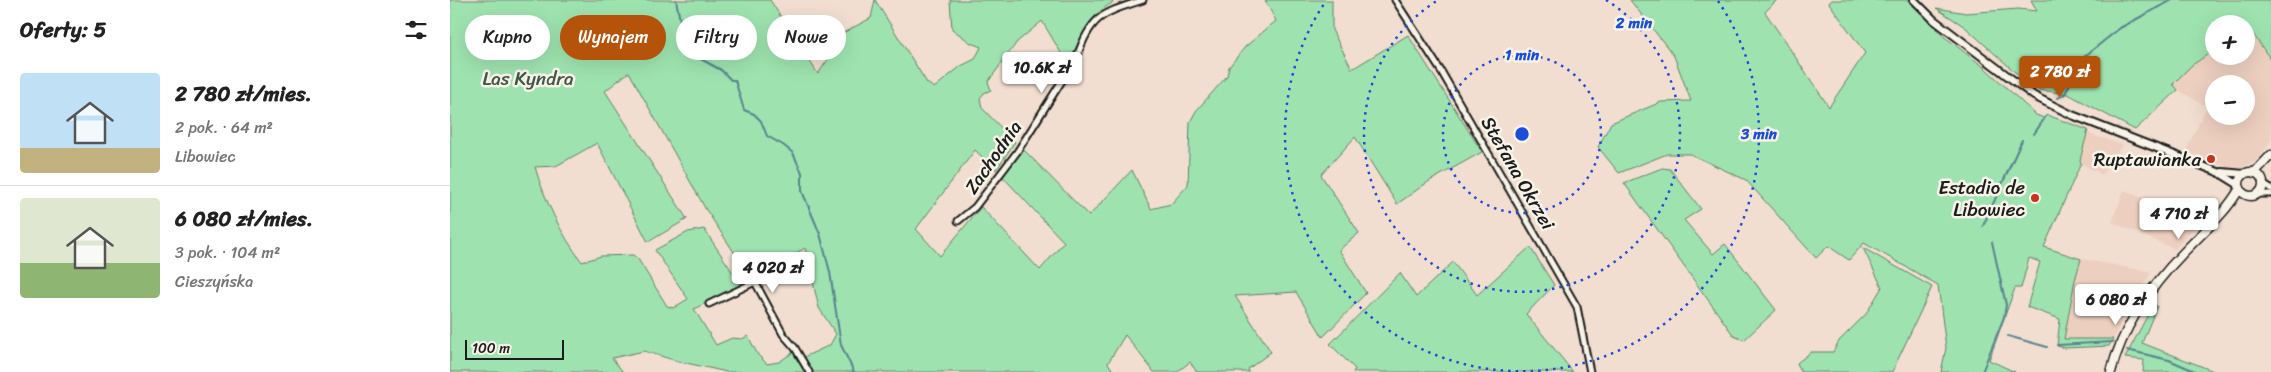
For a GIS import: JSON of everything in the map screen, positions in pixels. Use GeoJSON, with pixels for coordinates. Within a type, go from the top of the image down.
{"type":"FeatureCollection","features":[{"type":"Feature","properties":{"kind":"main road"},"geometry":{"type":"LineString","coordinates":[[2229,206],[2239,187],[2241,177],[2250,173],[2270,156]]}},
{"type":"Feature","properties":{"kind":"main road"},"geometry":{"type":"LineString","coordinates":[[2239,187],[2246,195],[2258,194],[2270,156]]}},
{"type":"Feature","properties":{"kind":"main road"},"geometry":{"type":"LineString","coordinates":[[2250,173],[2262,182]]}},
{"type":"Feature","properties":{"kind":"main road"},"geometry":{"type":"LineString","coordinates":[[2111,372],[2116,353],[2131,321],[2149,292],[2166,270],[2229,206],[2246,195]]}},
{"type":"Feature","properties":{"kind":"street","name":"Zachodnia"},"geometry":{"type":"LineString","coordinates":[[958,221],[976,207],[1017,152],[1077,57],[1091,25],[1100,16],[1109,11],[1143,0]]}},
{"type":"Feature","properties":{"kind":"street","name":"Stefana Okrzei"},"geometry":{"type":"LineString","coordinates":[[1395,0],[1445,78],[1577,307],[1590,372]]}},
{"type":"Feature","properties":{"kind":"street"},"geometry":{"type":"LineString","coordinates":[[1914,0],[1934,20],[2034,96],[2072,115],[2218,172],[2239,187]]}},
{"type":"Feature","properties":{"kind":"street"},"geometry":{"type":"LineString","coordinates":[[2218,172],[2250,173]]}},
{"type":"Feature","properties":{"kind":"street"},"geometry":{"type":"LineString","coordinates":[[2262,182],[2271,189]]}},
{"type":"Feature","properties":{"kind":"street"},"geometry":{"type":"LineString","coordinates":[[2258,194],[2271,194]]}},
{"type":"Feature","properties":{"kind":"street"},"geometry":{"type":"LineString","coordinates":[[710,304],[756,282],[783,334],[795,348],[809,372]]}},
{"type":"Feature","properties":{"kind":"shaded area"},"geometry":{"type":"Polygon","coordinates":[[[2255,38],[2271,60],[2271,141],[2256,162],[2235,170],[2185,152],[2205,111],[2205,125],[2255,125],[2255,75],[2205,75],[2205,106],[2178,90],[2173,84],[2191,66],[2205,57],[2205,65],[2255,65],[2255,38]]]}},
{"type":"Feature","properties":{"kind":"shaded area"},"geometry":{"type":"Polygon","coordinates":[[[2087,133],[2123,145],[2102,175],[2080,163],[2087,133]]]}},
{"type":"Feature","properties":{"kind":"shaded area"},"geometry":{"type":"Polygon","coordinates":[[[2124,190],[2198,223],[2175,249],[2112,222],[2124,190]]]}},
{"type":"Feature","properties":{"kind":"shaded area"},"geometry":{"type":"Polygon","coordinates":[[[2081,259],[2152,272],[2132,301],[2113,339],[2064,339],[2075,280],[2081,259]]]}},
{"type":"Feature","properties":{"kind":"green space","name":"Las Kyndra"},"geometry":{"type":"Polygon","coordinates":[[[450,0],[770,0],[780,15],[767,15],[767,60],[809,60],[818,74],[828,60],[846,60],[846,31],[871,18],[875,0],[927,83],[934,88],[961,66],[975,59],[981,47],[971,43],[952,29],[950,0],[1113,0],[1112,3],[1095,16],[1067,63],[1042,21],[1017,42],[988,82],[991,90],[984,93],[980,98],[982,108],[1015,142],[996,170],[975,150],[916,229],[940,256],[981,207],[1040,270],[1064,242],[1002,176],[1021,147],[1089,216],[1132,170],[1151,209],[1171,204],[1188,185],[1190,122],[1196,111],[1227,76],[1229,67],[1245,47],[1276,21],[1265,0],[1332,0],[1332,30],[1352,69],[1408,35],[1482,152],[1428,182],[1397,204],[1355,137],[1321,175],[1359,233],[1339,250],[1366,293],[1323,337],[1296,292],[1235,296],[1271,352],[1248,369],[1249,372],[1197,372],[1190,362],[1177,372],[1154,372],[1125,335],[1108,363],[1114,372],[727,372],[677,361],[644,351],[612,358],[623,372],[450,372],[450,0]],[[629,72],[605,91],[687,219],[648,242],[597,143],[556,166],[535,167],[554,217],[582,262],[601,256],[633,255],[638,259],[667,306],[673,308],[688,299],[655,250],[688,232],[704,229],[741,285],[694,309],[716,345],[732,338],[742,339],[748,336],[758,355],[767,364],[779,362],[795,351],[804,357],[830,345],[836,334],[819,308],[805,248],[751,278],[705,208],[629,72]]]}},
{"type":"Feature","properties":{"kind":"green space"},"geometry":{"type":"Polygon","coordinates":[[[1630,0],[1777,0],[1765,12],[1829,107],[1865,53],[1829,3],[1832,0],[1913,0],[1942,35],[1984,67],[2036,115],[2044,118],[2034,134],[2047,115],[2088,130],[2080,160],[2081,163],[2044,247],[2081,259],[2075,280],[2064,339],[2113,339],[2109,346],[2065,348],[2057,346],[2060,319],[2027,307],[2040,262],[2029,258],[2021,288],[2015,288],[1989,360],[2015,372],[1941,372],[1946,348],[1938,285],[1864,243],[1849,260],[1828,246],[1816,258],[1746,180],[1690,154],[1667,154],[1619,173],[1598,147],[1611,123],[1661,102],[1691,101],[1674,56],[1630,0]]]}},
{"type":"Feature","properties":{"kind":"green space"},"geometry":{"type":"Polygon","coordinates":[[[2031,0],[2271,0],[2271,60],[2255,37],[2255,15],[2205,15],[2205,56],[2191,66],[2173,84],[2178,90],[2135,130],[2068,94],[2039,90],[2025,81],[1965,27],[1936,8],[1966,13],[2018,9],[2037,11],[2031,0]]]}},
{"type":"Feature","properties":{"kind":"green space"},"geometry":{"type":"Polygon","coordinates":[[[1662,168],[1670,169],[1701,209],[1684,220],[1713,254],[1725,244],[1776,310],[1744,340],[1734,336],[1624,183],[1662,168]]]}},
{"type":"Feature","properties":{"kind":"green space"},"geometry":{"type":"Polygon","coordinates":[[[1530,247],[1554,285],[1526,314],[1573,372],[1353,372],[1355,369],[1330,344],[1400,273],[1416,297],[1453,262],[1477,295],[1530,247]]]}},
{"type":"Feature","properties":{"kind":"green space"},"geometry":{"type":"Polygon","coordinates":[[[1863,248],[1932,287],[1892,372],[1801,372],[1797,363],[1811,352],[1833,352],[1839,341],[1866,314],[1882,287],[1863,248]]]}},
{"type":"Feature","properties":{"kind":"green space"},"geometry":{"type":"Polygon","coordinates":[[[2153,305],[2157,306],[2142,343],[2216,372],[2143,372],[2144,360],[2125,358],[2153,305]]]}},
{"type":"Feature","properties":{"kind":"waterway"},"geometry":{"type":"LineString","coordinates":[[676,0],[680,20],[697,48],[697,57],[721,70],[731,80],[735,80],[744,110],[754,114],[761,121],[767,136],[793,153],[802,173],[802,191],[820,234],[830,272],[841,345],[854,372]]}},
{"type":"Feature","properties":{"kind":"waterway"},"geometry":{"type":"LineString","coordinates":[[2058,98],[2065,94],[2085,56],[2120,28],[2172,0]]}},
{"type":"Feature","properties":{"kind":"waterway"},"geometry":{"type":"LineString","coordinates":[[2034,134],[2046,116]]}},
{"type":"Feature","properties":{"kind":"waterway"},"geometry":{"type":"LineString","coordinates":[[1983,226],[2022,140]]}},
{"type":"Feature","properties":{"kind":"waterway"},"geometry":{"type":"LineString","coordinates":[[1982,372],[2004,317],[2006,305],[1992,242]]}},
{"type":"Feature","properties":{"kind":"waterway"},"geometry":{"type":"LineString","coordinates":[[2008,336],[2047,347]]}},
{"type":"Feature","properties":{"kind":"waterway"},"geometry":{"type":"LineString","coordinates":[[2057,345],[2113,342]]}},
{"type":"Feature","properties":{"kind":"waterway"},"geometry":{"type":"LineString","coordinates":[[2127,350],[2169,360],[2197,372]]}},
{"type":"Feature","properties":{"kind":"place","name":"Ruptawianka"},"geometry":{"type":"Point","coordinates":[2211,159]}},
{"type":"Feature","properties":{"kind":"place","name":"Estadio de Libowiec"},"geometry":{"type":"Point","coordinates":[2035,198]}}]}
